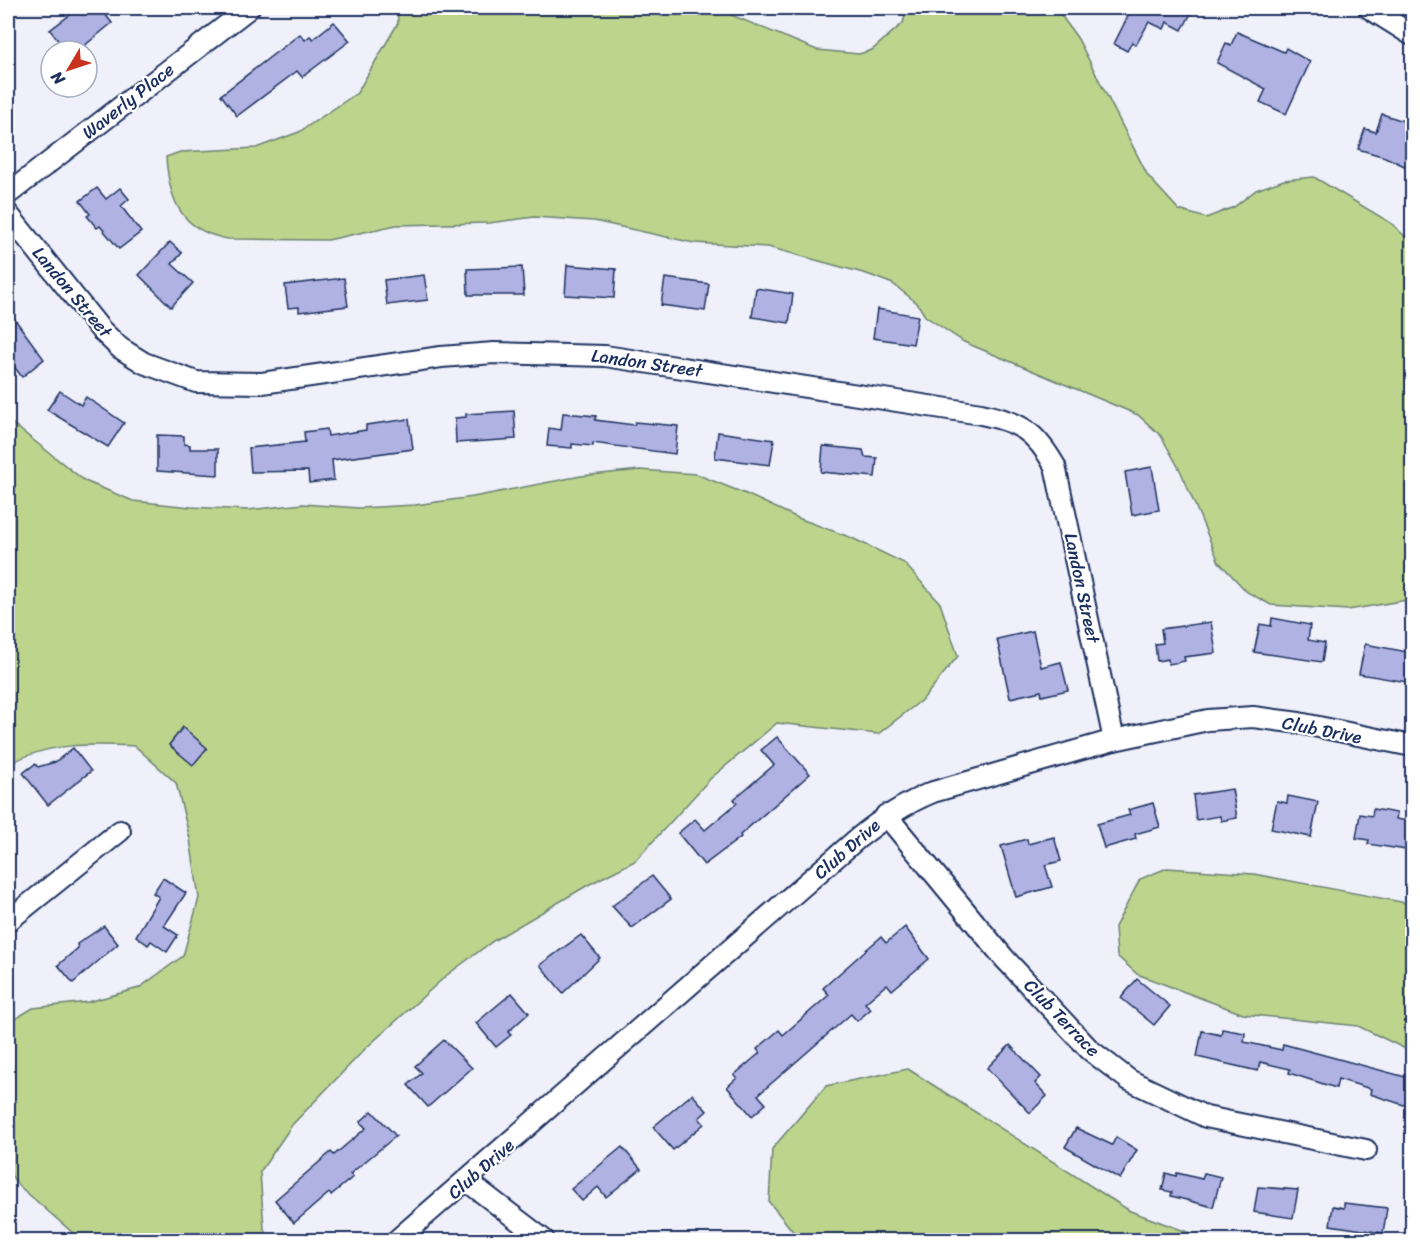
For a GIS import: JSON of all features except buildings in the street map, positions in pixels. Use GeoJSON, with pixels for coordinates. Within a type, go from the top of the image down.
{"type":"FeatureCollection","features":[{"type":"Feature","properties":{"kind":"street","name":"Waverly Place"},"geometry":{"type":"LineString","coordinates":[[8,194],[249,8]]}},
{"type":"Feature","properties":{"kind":"street"},"geometry":{"type":"LineString","coordinates":[[1370,8],[1413,35]]}},
{"type":"Feature","properties":{"kind":"street","name":"Landon Street"},"geometry":{"type":"LineString","coordinates":[[8,214],[101,330],[120,348],[144,363],[196,382],[262,382],[441,357],[494,352],[550,352],[605,356],[981,414],[1015,423],[1033,434],[1055,466],[1114,740]]}},
{"type":"Feature","properties":{"kind":"street","name":"Club Drive"},"geometry":{"type":"LineString","coordinates":[[397,1240],[886,815],[933,792],[1114,740],[1208,720],[1253,717],[1299,723],[1413,746]]}},
{"type":"Feature","properties":{"kind":"street","name":"Club Terrace"},"geometry":{"type":"LineString","coordinates":[[886,815],[1004,958],[1090,1050],[1129,1080],[1206,1117],[1366,1150]]}},
{"type":"Feature","properties":{"kind":"street"},"geometry":{"type":"LineString","coordinates":[[8,921],[120,831]]}},
{"type":"Feature","properties":{"kind":"street"},"geometry":{"type":"LineString","coordinates":[[467,1181],[544,1240]]}},
{"type":"Feature","properties":{"kind":"green space"},"geometry":{"type":"Polygon","coordinates":[[[397,8],[714,8],[817,50],[859,54],[872,50],[903,23],[907,8],[1056,8],[1078,39],[1148,176],[1179,210],[1206,218],[1234,207],[1256,190],[1284,180],[1314,177],[1391,223],[1412,243],[1412,599],[1348,610],[1271,605],[1247,592],[1219,562],[1181,472],[1161,436],[1138,415],[964,342],[925,316],[917,303],[893,284],[867,274],[768,247],[694,243],[594,221],[534,217],[489,223],[396,225],[328,240],[228,239],[199,229],[189,221],[180,211],[170,187],[166,157],[180,152],[256,148],[299,132],[357,93],[398,23],[397,8]]]}},
{"type":"Feature","properties":{"kind":"green space"},"geometry":{"type":"Polygon","coordinates":[[[8,420],[85,481],[133,501],[191,507],[248,510],[303,504],[359,508],[415,505],[473,497],[581,476],[640,470],[696,474],[798,518],[852,538],[904,563],[940,603],[958,656],[923,699],[878,734],[777,723],[710,779],[635,861],[588,885],[493,941],[447,975],[366,1048],[292,1125],[260,1172],[264,1229],[268,1240],[81,1240],[18,1185],[8,1171],[8,1023],[33,1008],[88,1002],[139,988],[183,956],[199,898],[190,839],[176,783],[135,746],[86,745],[54,748],[23,757],[8,765],[8,420]]]}},
{"type":"Feature","properties":{"kind":"green space"},"geometry":{"type":"Polygon","coordinates":[[[1167,868],[1254,874],[1412,904],[1412,1052],[1358,1026],[1243,1014],[1137,974],[1117,956],[1115,927],[1140,879],[1167,868]]]}},
{"type":"Feature","properties":{"kind":"green space"},"geometry":{"type":"Polygon","coordinates":[[[908,1069],[1130,1211],[1209,1240],[800,1240],[769,1202],[772,1149],[826,1086],[908,1069]]]}}]}
